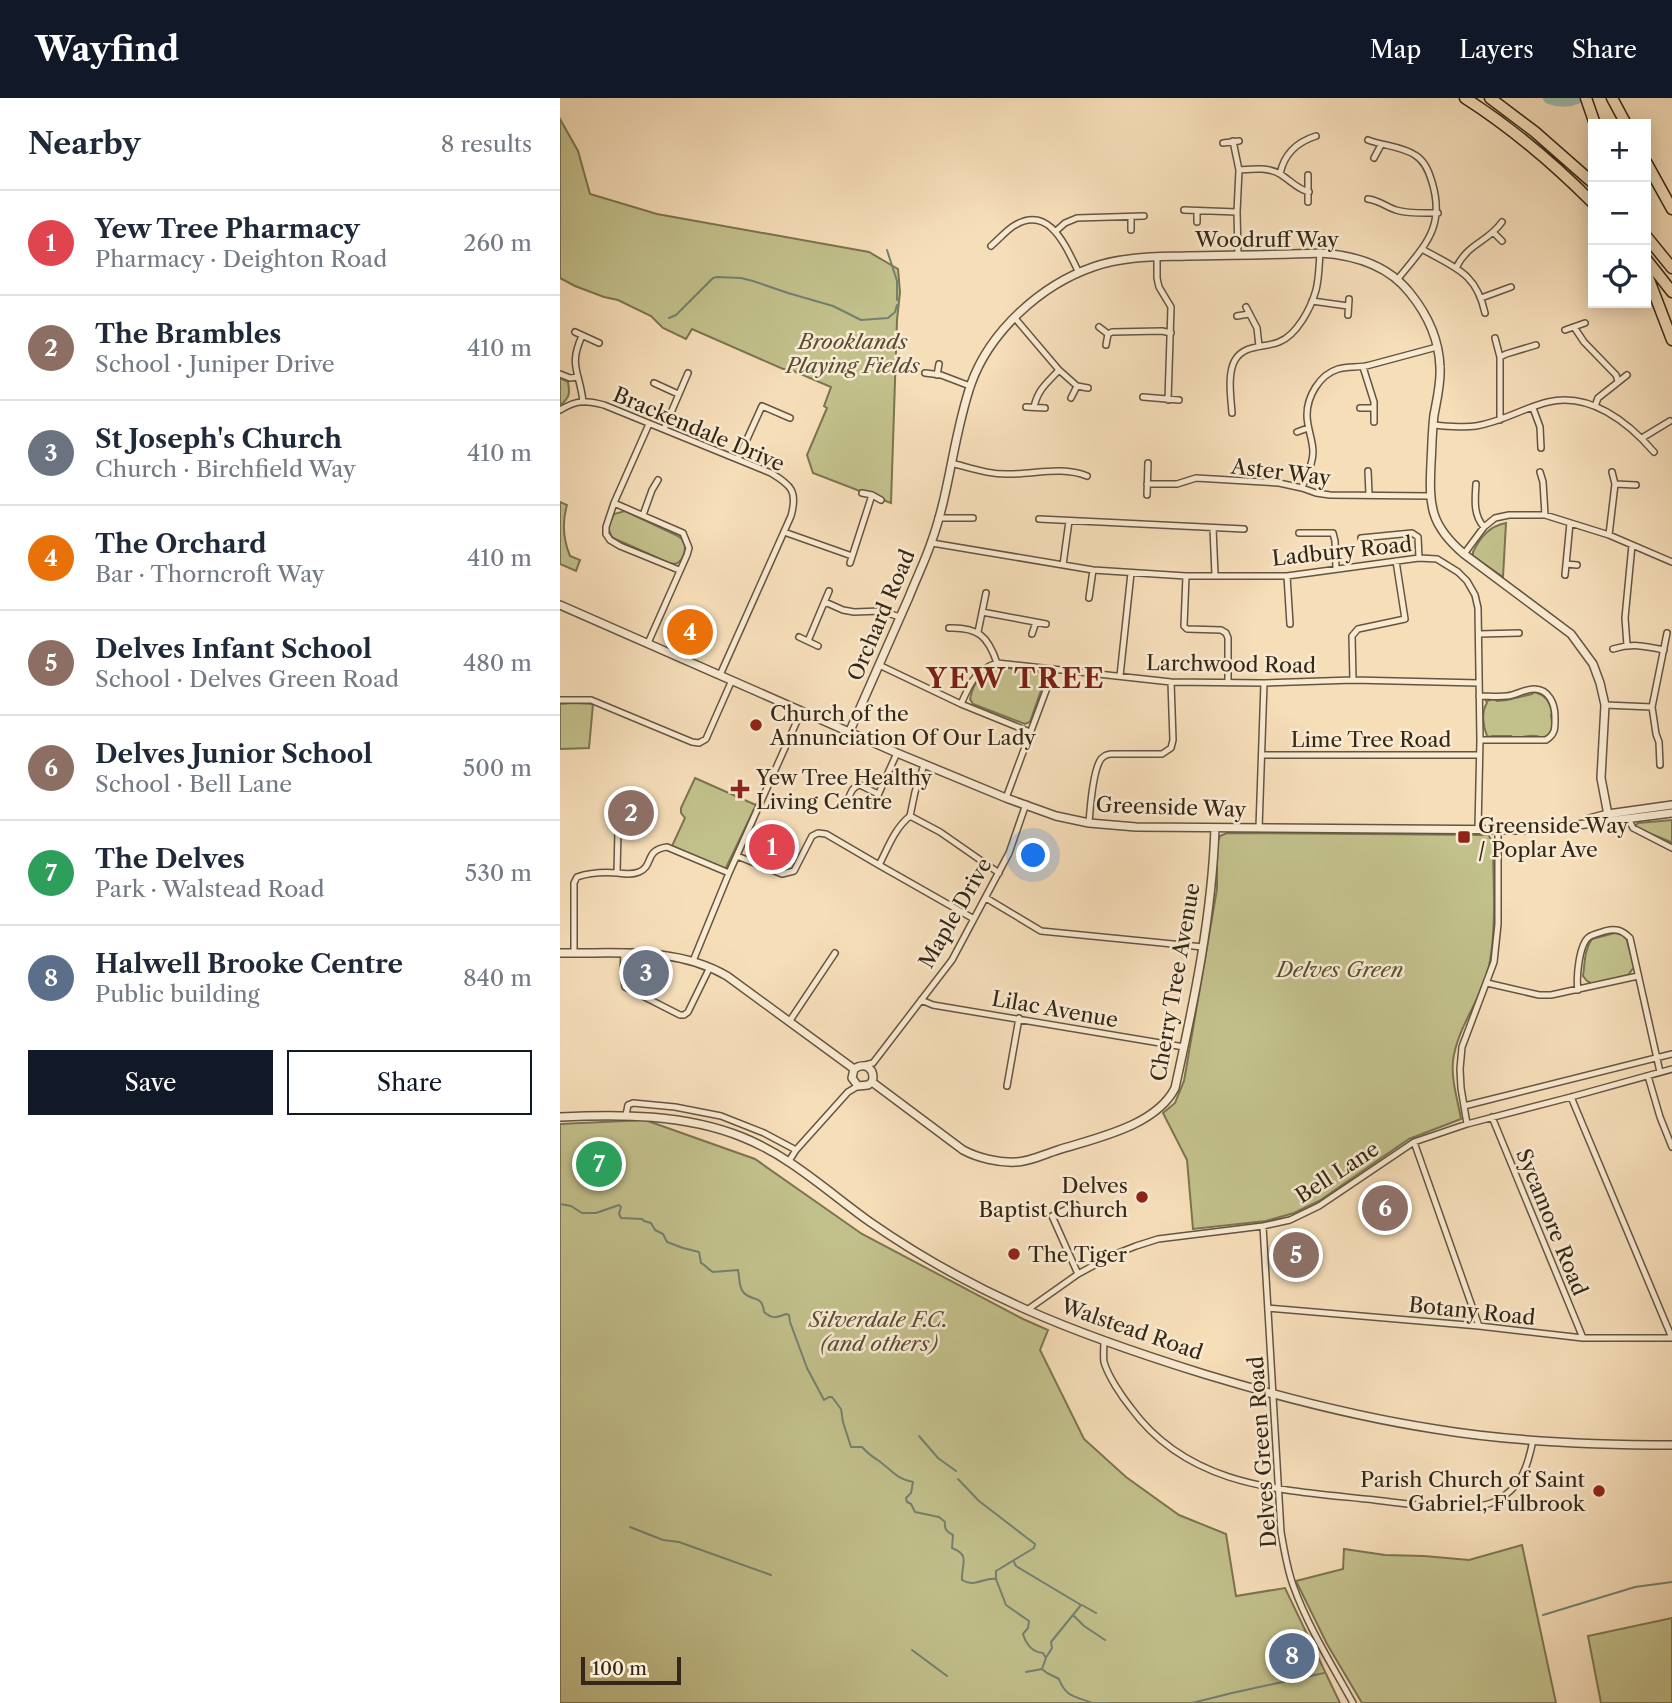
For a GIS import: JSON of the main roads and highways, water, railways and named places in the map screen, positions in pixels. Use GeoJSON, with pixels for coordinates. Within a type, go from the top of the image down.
{"type":"FeatureCollection","features":[{"type":"Feature","properties":{"kind":"highway"},"geometry":{"type":"LineString","coordinates":[[1465,98],[1522,138],[1588,198]]}},
{"type":"Feature","properties":{"kind":"highway"},"geometry":{"type":"LineString","coordinates":[[1490,98],[1535,132],[1592,182]]}},
{"type":"Feature","properties":{"kind":"highway"},"geometry":{"type":"LineString","coordinates":[[1586,98],[1593,119]]}},
{"type":"Feature","properties":{"kind":"highway"},"geometry":{"type":"LineString","coordinates":[[1612,98],[1623,119]]}},
{"type":"Feature","properties":{"kind":"highway"},"geometry":{"type":"LineString","coordinates":[[1651,171],[1672,209]]}},
{"type":"Feature","properties":{"kind":"highway"},"geometry":{"type":"LineString","coordinates":[[1651,242],[1672,268]]}},
{"type":"Feature","properties":{"kind":"highway"},"geometry":{"type":"LineString","coordinates":[[1651,265],[1672,292]]}},
{"type":"Feature","properties":{"kind":"highway"},"geometry":{"type":"LineString","coordinates":[[1651,285],[1672,340]]}},
{"type":"Feature","properties":{"kind":"waterway"},"geometry":{"type":"LineString","coordinates":[[1549,98],[1563,101],[1577,98]]}},
{"type":"Feature","properties":{"kind":"waterway"},"geometry":{"type":"LineString","coordinates":[[887,250],[897,281],[897,300]]}},
{"type":"Feature","properties":{"kind":"waterway"},"geometry":{"type":"LineString","coordinates":[[669,318],[676,315],[717,277],[753,281],[833,306],[861,320],[888,318],[895,312],[897,305]]}},
{"type":"Feature","properties":{"kind":"waterway"},"geometry":{"type":"LineString","coordinates":[[560,1204],[571,1206],[582,1213],[596,1213],[619,1205],[621,1218],[642,1219],[651,1223],[667,1242],[699,1252],[701,1263],[711,1271],[738,1270],[742,1291],[759,1300],[764,1312],[769,1316],[789,1315],[807,1368],[824,1400],[832,1397],[841,1409],[851,1447],[862,1447],[898,1477],[913,1482],[911,1493],[906,1498],[907,1502],[915,1512],[939,1517],[945,1522],[946,1530],[953,1535],[952,1548],[963,1557],[962,1580],[975,1583],[996,1579],[1006,1605],[1029,1621],[1023,1634],[1030,1647],[1043,1653],[1046,1658],[1042,1669],[1059,1679],[1068,1693],[1092,1703]]}},
{"type":"Feature","properties":{"kind":"waterway"},"geometry":{"type":"LineString","coordinates":[[919,1436],[938,1458],[956,1471]]}},
{"type":"Feature","properties":{"kind":"waterway"},"geometry":{"type":"LineString","coordinates":[[958,1479],[979,1501],[1035,1544],[1034,1548],[996,1571],[996,1579]]}},
{"type":"Feature","properties":{"kind":"waterway"},"geometry":{"type":"LineString","coordinates":[[630,1527],[771,1575]]}},
{"type":"Feature","properties":{"kind":"waterway"},"geometry":{"type":"LineString","coordinates":[[1014,1562],[1016,1566],[1081,1605],[1051,1642],[1052,1648],[1047,1656]]}},
{"type":"Feature","properties":{"kind":"waterway"},"geometry":{"type":"LineString","coordinates":[[1543,1615],[1635,1587],[1672,1582]]}},
{"type":"Feature","properties":{"kind":"waterway"},"geometry":{"type":"LineString","coordinates":[[1082,1605],[1096,1613]]}},
{"type":"Feature","properties":{"kind":"waterway"},"geometry":{"type":"LineString","coordinates":[[1073,1615],[1105,1640]]}},
{"type":"Feature","properties":{"kind":"waterway"},"geometry":{"type":"LineString","coordinates":[[912,1650],[947,1676]]}},
{"type":"Feature","properties":{"kind":"waterway"},"geometry":{"type":"LineString","coordinates":[[1026,1672],[1042,1669]]}},
{"type":"Feature","properties":{"kind":"waterway"},"geometry":{"type":"LineString","coordinates":[[1192,1703],[1324,1673]]}},
{"type":"Feature","properties":{"kind":"waterway"},"geometry":{"type":"LineString","coordinates":[[1097,1703],[1106,1703]]}},
{"type":"Feature","properties":{"kind":"place","name":"The Orchard"},"geometry":{"type":"Point","coordinates":[690,632]}},
{"type":"Feature","properties":{"kind":"place","name":"Church of the Annunciation Of Our Lady"},"geometry":{"type":"Point","coordinates":[756,725]}},
{"type":"Feature","properties":{"kind":"place","name":"Yew Tree Healthy Living Centre"},"geometry":{"type":"Point","coordinates":[740,789]}},
{"type":"Feature","properties":{"kind":"place","name":"The Brambles"},"geometry":{"type":"Point","coordinates":[631,813]}},
{"type":"Feature","properties":{"kind":"place","name":"Greenside Way / Poplar Ave"},"geometry":{"type":"Point","coordinates":[1464,837]}},
{"type":"Feature","properties":{"kind":"place","name":"Yew Tree Pharmacy"},"geometry":{"type":"Point","coordinates":[772,847]}},
{"type":"Feature","properties":{"kind":"place","name":"St Joseph's Church"},"geometry":{"type":"Point","coordinates":[646,973]}},
{"type":"Feature","properties":{"kind":"place","name":"The Delves"},"geometry":{"type":"Point","coordinates":[599,1164]}},
{"type":"Feature","properties":{"kind":"place","name":"Delves Baptist Church"},"geometry":{"type":"Point","coordinates":[1142,1197]}},
{"type":"Feature","properties":{"kind":"place","name":"Delves Junior School"},"geometry":{"type":"Point","coordinates":[1385,1208]}},
{"type":"Feature","properties":{"kind":"place","name":"The Tiger"},"geometry":{"type":"Point","coordinates":[1014,1254]}},
{"type":"Feature","properties":{"kind":"place","name":"Delves Infant School"},"geometry":{"type":"Point","coordinates":[1296,1255]}},
{"type":"Feature","properties":{"kind":"place","name":"Parish Church of Saint Gabriel, Fulbrook"},"geometry":{"type":"Point","coordinates":[1599,1491]}},
{"type":"Feature","properties":{"kind":"place","name":"Halwell Brooke Centre"},"geometry":{"type":"Point","coordinates":[1292,1656]}},
{"type":"Feature","properties":{"kind":"district","name":"YEW TREE"},"geometry":{"type":"Point","coordinates":[1016,678]}},
{"type":"Feature","properties":{"kind":"park label","name":"Brooklands Playing Fields"},"geometry":{"type":"Point","coordinates":[853,353]}},
{"type":"Feature","properties":{"kind":"park label","name":"Delves Green"},"geometry":{"type":"Point","coordinates":[1340,969]}},
{"type":"Feature","properties":{"kind":"park label","name":"Silverdale F.C. (and others)"},"geometry":{"type":"Point","coordinates":[879,1331]}}]}
